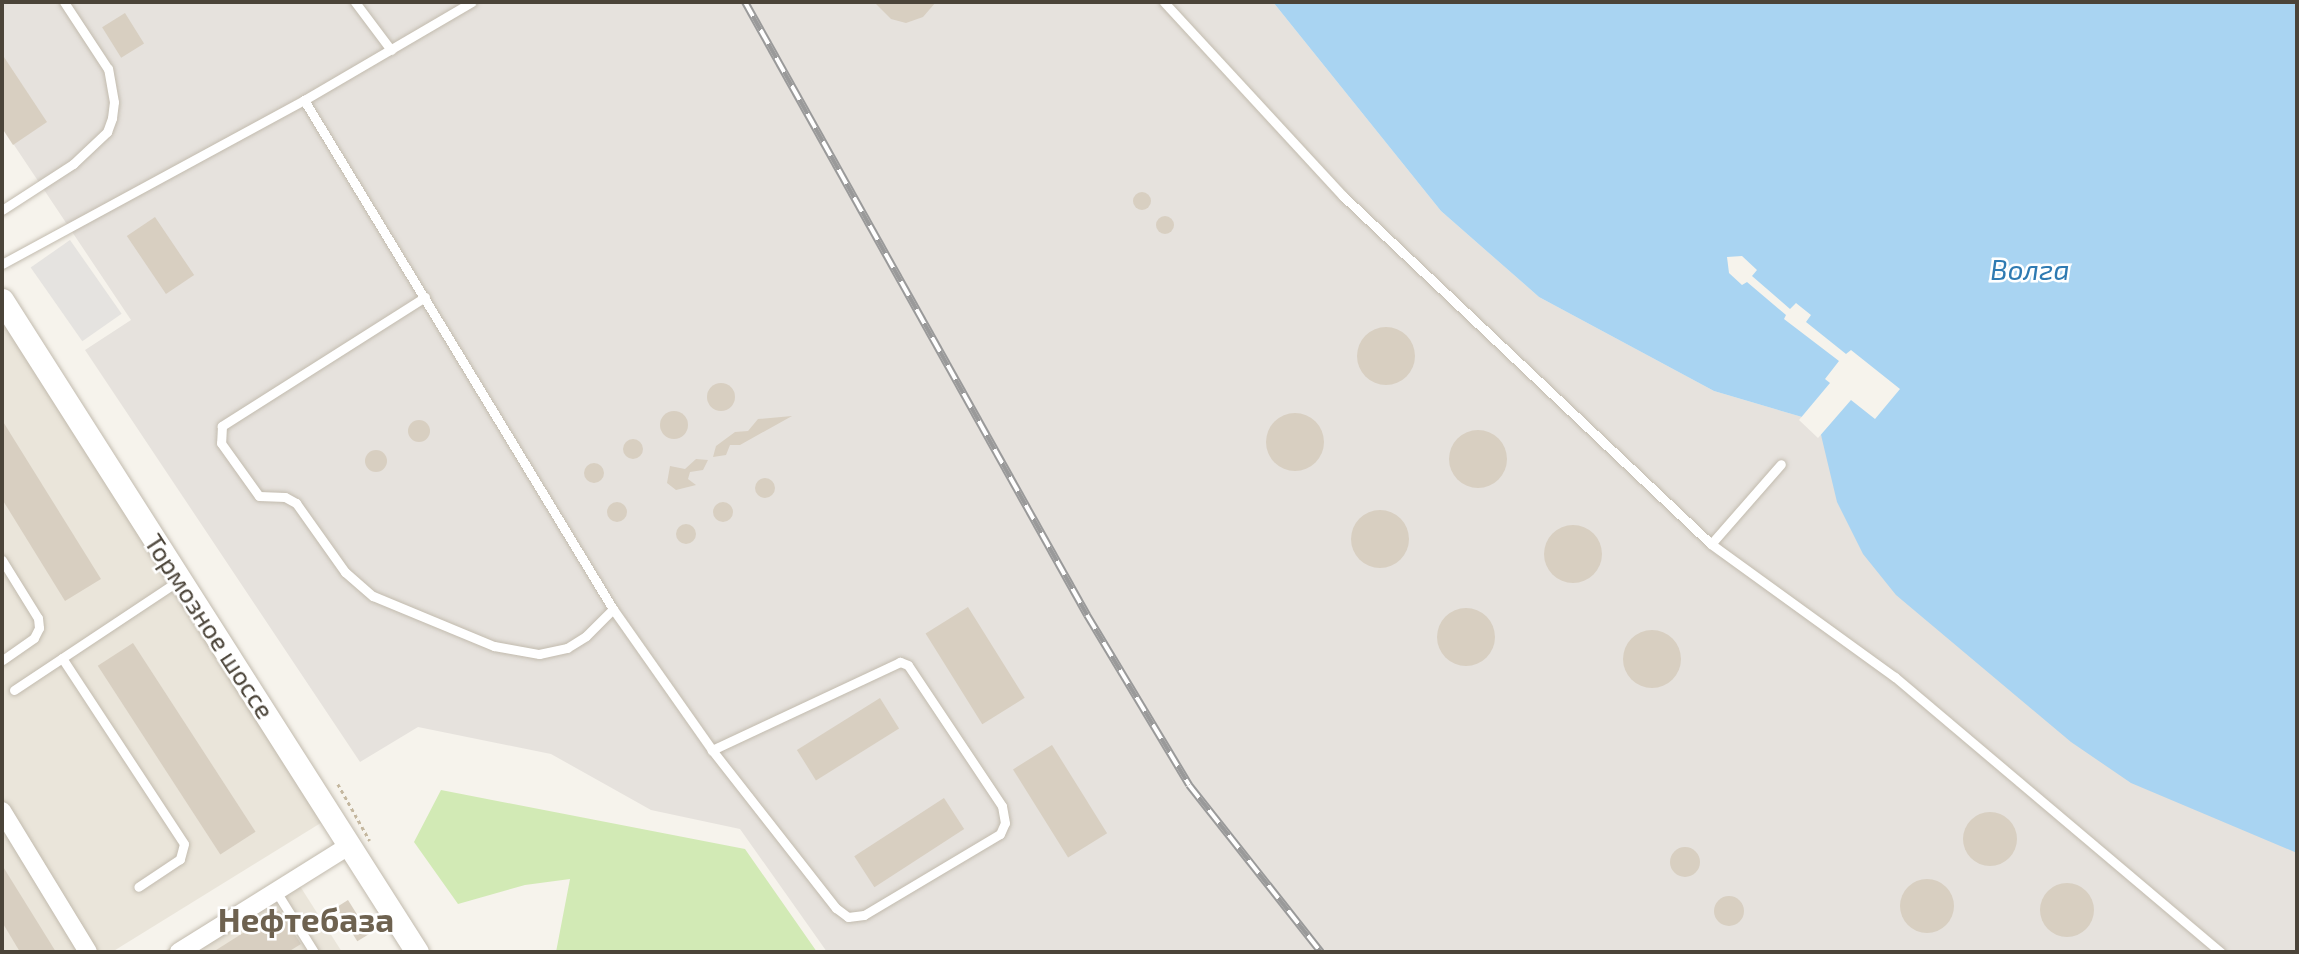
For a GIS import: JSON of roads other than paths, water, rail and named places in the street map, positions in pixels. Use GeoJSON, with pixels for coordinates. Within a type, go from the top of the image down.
{"type":"FeatureCollection","features":[{"type":"Feature","properties":{"kind":"street","name":"Тормозное шоссе"},"geometry":{"type":"LineString","coordinates":[[2,300],[417,952]]}},
{"type":"Feature","properties":{"kind":"street"},"geometry":{"type":"LineString","coordinates":[[2,811],[88,952]]}},
{"type":"Feature","properties":{"kind":"street"},"geometry":{"type":"LineString","coordinates":[[179,952],[350,845]]}},
{"type":"Feature","properties":{"kind":"lane"},"geometry":{"type":"LineString","coordinates":[[2,210],[73,164],[107,132],[112,118],[114,102],[108,69],[64,2]]}},
{"type":"Feature","properties":{"kind":"lane"},"geometry":{"type":"LineString","coordinates":[[355,2],[391,50]]}},
{"type":"Feature","properties":{"kind":"lane"},"geometry":{"type":"LineString","coordinates":[[2,264],[304,100],[472,2]]}},
{"type":"Feature","properties":{"kind":"lane"},"geometry":{"type":"LineString","coordinates":[[1164,2],[1343,196],[1711,544],[1895,677],[2220,952]]}},
{"type":"Feature","properties":{"kind":"lane"},"geometry":{"type":"LineString","coordinates":[[304,100],[612,609],[712,750],[836,908],[848,917],[864,915],[1000,834],[1005,823],[1002,806],[908,665],[900,662],[712,750]]}},
{"type":"Feature","properties":{"kind":"lane"},"geometry":{"type":"LineString","coordinates":[[425,297],[222,426],[221,443],[259,496],[285,498],[296,503],[345,572],[373,596],[494,646],[539,654],[567,648],[586,636],[612,609]]}},
{"type":"Feature","properties":{"kind":"lane"},"geometry":{"type":"LineString","coordinates":[[1711,544],[1781,464]]}},
{"type":"Feature","properties":{"kind":"lane"},"geometry":{"type":"LineString","coordinates":[[2,560],[38,618],[39,628],[34,638],[2,660]]}},
{"type":"Feature","properties":{"kind":"lane"},"geometry":{"type":"LineString","coordinates":[[14,690],[180,580]]}},
{"type":"Feature","properties":{"kind":"lane"},"geometry":{"type":"LineString","coordinates":[[62,658],[184,844],[180,859],[138,887]]}},
{"type":"Feature","properties":{"kind":"lane"},"geometry":{"type":"LineString","coordinates":[[277,893],[314,952]]}},
{"type":"Feature","properties":{"kind":"water","name":"Волга"},"geometry":{"type":"Polygon","coordinates":[[[1273,2],[2297,2],[2297,853],[2131,783],[2071,742],[1896,595],[1863,554],[1837,502],[1821,435],[1802,417],[1714,391],[1539,297],[1441,211],[1273,2]]]}},
{"type":"Feature","properties":{"kind":"railway"},"geometry":{"type":"LineString","coordinates":[[745,2],[1087,615],[1189,785],[1321,952]]}},
{"type":"Feature","properties":{"kind":"district","name":"Нефтебаза"},"geometry":{"type":"Point","coordinates":[306,920]}}]}
